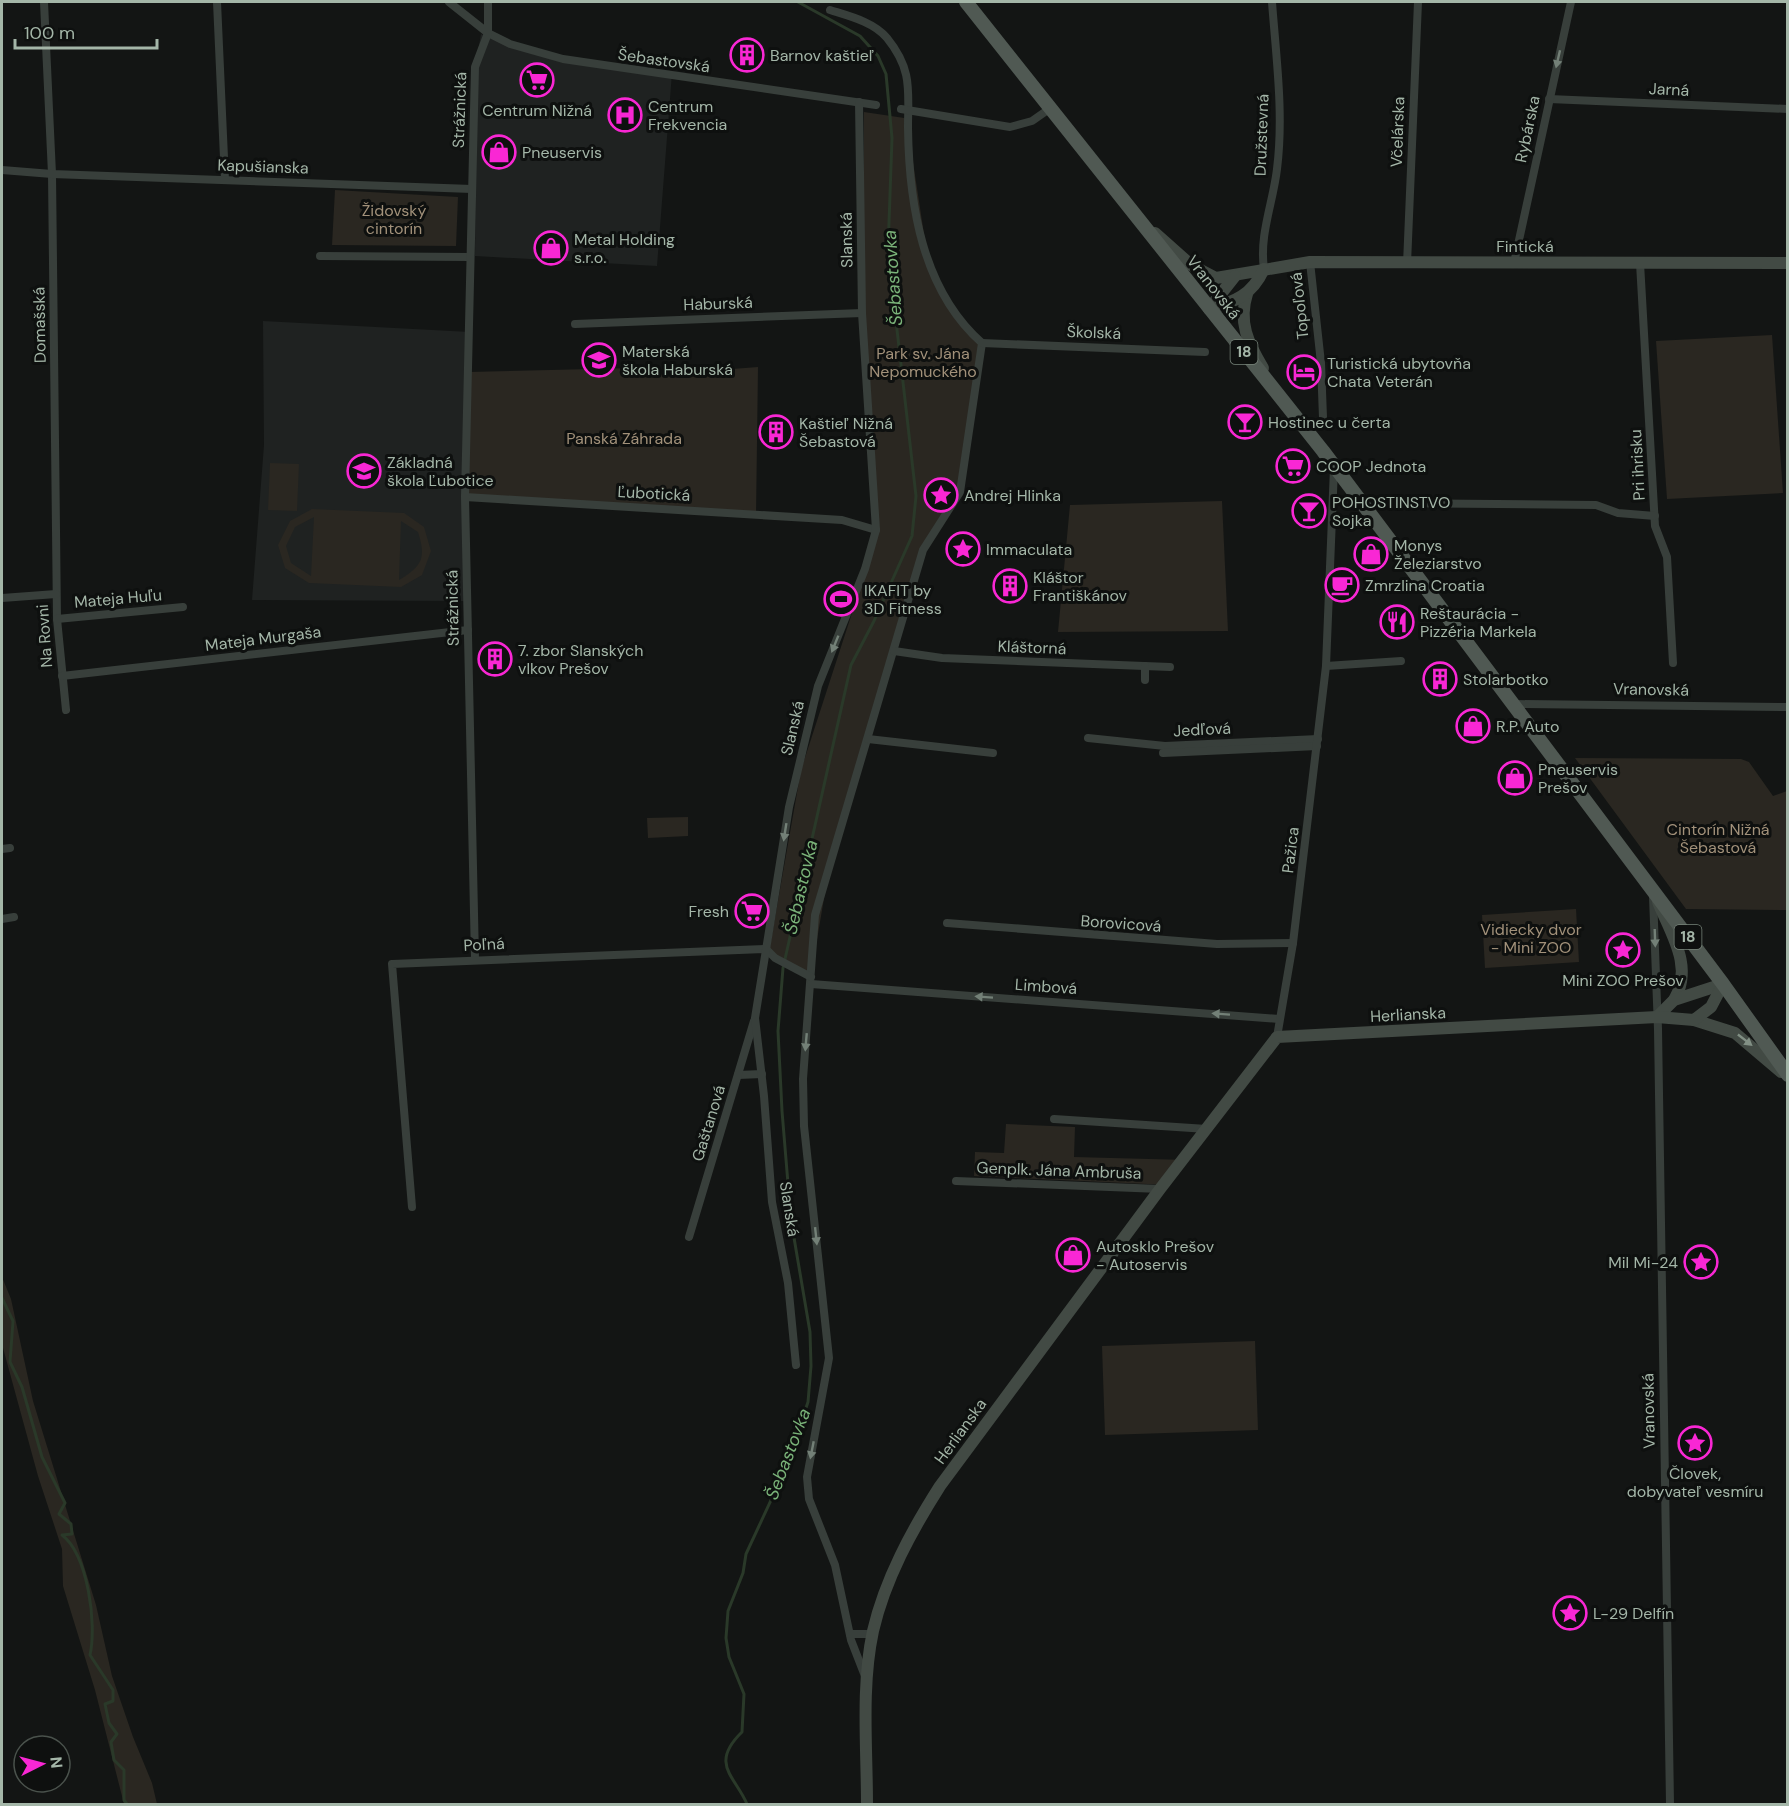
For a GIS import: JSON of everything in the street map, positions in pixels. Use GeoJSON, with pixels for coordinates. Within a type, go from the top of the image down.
{"type":"FeatureCollection","features":[{"type":"Feature","properties":{"kind":"main road","name":"Vranovská"},"geometry":{"type":"LineString","coordinates":[[972,4],[1334,466],[1723,984],[1788,1076]]}},
{"type":"Feature","properties":{"kind":"street","name":"Domašská"},"geometry":{"type":"LineString","coordinates":[[44,2],[52,174],[56,594]]}},
{"type":"Feature","properties":{"kind":"street"},"geometry":{"type":"LineString","coordinates":[[218,2],[225,180]]}},
{"type":"Feature","properties":{"kind":"street","name":"Šebastovská"},"geometry":{"type":"LineString","coordinates":[[449,2],[488,33],[527,49],[583,63],[876,105]]}},
{"type":"Feature","properties":{"kind":"street","name":"Strážnická"},"geometry":{"type":"LineString","coordinates":[[475,959],[465,497],[475,67],[488,33],[488,2]]}},
{"type":"Feature","properties":{"kind":"street","name":"Družstevná"},"geometry":{"type":"LineString","coordinates":[[1264,269],[1264,234],[1277,168],[1278,95],[1272,2]]}},
{"type":"Feature","properties":{"kind":"street","name":"Včelárska"},"geometry":{"type":"LineString","coordinates":[[1407,264],[1418,2]]}},
{"type":"Feature","properties":{"kind":"street","name":"Rybárska"},"geometry":{"type":"LineString","coordinates":[[1514,263],[1571,2]]}},
{"type":"Feature","properties":{"kind":"street"},"geometry":{"type":"LineString","coordinates":[[830,10],[865,23],[886,36],[897,53],[910,83],[906,109],[916,222],[929,263],[946,302],[964,327],[982,343]]}},
{"type":"Feature","properties":{"kind":"street","name":"Jarná"},"geometry":{"type":"LineString","coordinates":[[1549,99],[1788,109]]}},
{"type":"Feature","properties":{"kind":"street","name":"Slanská"},"geometry":{"type":"LineString","coordinates":[[796,1365],[788,1283],[772,1202],[762,1074],[755,1018],[789,807],[818,686],[865,569],[876,530],[862,313],[859,102]]}},
{"type":"Feature","properties":{"kind":"street"},"geometry":{"type":"LineString","coordinates":[[906,109],[1010,127],[1032,121],[1052,107]]}},
{"type":"Feature","properties":{"kind":"street","name":"Kapušianska"},"geometry":{"type":"LineString","coordinates":[[2,170],[52,174],[472,189]]}},
{"type":"Feature","properties":{"kind":"street","name":"Fintická"},"geometry":{"type":"LineString","coordinates":[[1143,222],[1191,266],[1216,278],[1310,262],[1407,264],[1788,262]]}},
{"type":"Feature","properties":{"kind":"street"},"geometry":{"type":"LineString","coordinates":[[320,256],[471,257]]}},
{"type":"Feature","properties":{"kind":"street","name":"Topoľová"},"geometry":{"type":"LineString","coordinates":[[1310,262],[1321,363],[1323,418]]}},
{"type":"Feature","properties":{"kind":"street","name":"Pri ihrisku"},"geometry":{"type":"LineString","coordinates":[[1640,263],[1655,526],[1667,557],[1673,663]]}},
{"type":"Feature","properties":{"kind":"street"},"geometry":{"type":"LineString","coordinates":[[1209,309],[1230,304],[1247,294],[1258,282],[1264,269]]}},
{"type":"Feature","properties":{"kind":"street"},"geometry":{"type":"LineString","coordinates":[[1209,309],[1235,276]]}},
{"type":"Feature","properties":{"kind":"street"},"geometry":{"type":"LineString","coordinates":[[1247,294],[1242,315],[1244,331],[1279,394]]}},
{"type":"Feature","properties":{"kind":"street","name":"Haburská"},"geometry":{"type":"LineString","coordinates":[[575,324],[862,313]]}},
{"type":"Feature","properties":{"kind":"street","name":"Slanská"},"geometry":{"type":"LineString","coordinates":[[867,1683],[850,1634],[836,1565],[808,1499],[807,1477],[829,1358],[804,1125],[803,1079],[815,915],[923,550],[960,492],[982,343]]}},
{"type":"Feature","properties":{"kind":"street","name":"Školská"},"geometry":{"type":"LineString","coordinates":[[982,343],[1205,352]]}},
{"type":"Feature","properties":{"kind":"street","name":"Pažica"},"geometry":{"type":"LineString","coordinates":[[1277,1037],[1293,943],[1326,666],[1334,466]]}},
{"type":"Feature","properties":{"kind":"street","name":"Ľubotická"},"geometry":{"type":"LineString","coordinates":[[465,497],[842,520],[876,530]]}},
{"type":"Feature","properties":{"kind":"street"},"geometry":{"type":"LineString","coordinates":[[1379,503],[1596,505],[1618,513],[1655,516]]}},
{"type":"Feature","properties":{"kind":"street"},"geometry":{"type":"LineString","coordinates":[[2,598],[56,594]]}},
{"type":"Feature","properties":{"kind":"street","name":"Na Rovni"},"geometry":{"type":"LineString","coordinates":[[56,594],[66,710]]}},
{"type":"Feature","properties":{"kind":"street","name":"Mateja Huľu"},"geometry":{"type":"LineString","coordinates":[[57,618],[183,607]]}},
{"type":"Feature","properties":{"kind":"street","name":"Mateja Murgaša"},"geometry":{"type":"LineString","coordinates":[[62,676],[468,630]]}},
{"type":"Feature","properties":{"kind":"street","name":"Kláštorná"},"geometry":{"type":"LineString","coordinates":[[894,651],[942,658],[1170,667]]}},
{"type":"Feature","properties":{"kind":"street"},"geometry":{"type":"LineString","coordinates":[[1326,666],[1401,661]]}},
{"type":"Feature","properties":{"kind":"street"},"geometry":{"type":"LineString","coordinates":[[1145,666],[1145,680]]}},
{"type":"Feature","properties":{"kind":"street","name":"Vranovská"},"geometry":{"type":"LineString","coordinates":[[1514,704],[1788,707]]}},
{"type":"Feature","properties":{"kind":"street"},"geometry":{"type":"LineString","coordinates":[[868,738],[993,753]]}},
{"type":"Feature","properties":{"kind":"street","name":"Jedľová"},"geometry":{"type":"LineString","coordinates":[[1088,738],[1165,746],[1318,743]]}},
{"type":"Feature","properties":{"kind":"street","name":"Jedľová"},"geometry":{"type":"LineString","coordinates":[[1163,753],[1318,743]]}},
{"type":"Feature","properties":{"kind":"street"},"geometry":{"type":"LineString","coordinates":[[1652,890],[1680,954],[1683,983],[1674,1000],[1657,1017]]}},
{"type":"Feature","properties":{"kind":"street","name":"Vranovská"},"geometry":{"type":"LineString","coordinates":[[1652,890],[1657,1017],[1670,1804]]}},
{"type":"Feature","properties":{"kind":"street"},"geometry":{"type":"LineString","coordinates":[[2,919],[14,917]]}},
{"type":"Feature","properties":{"kind":"street","name":"Borovicová"},"geometry":{"type":"LineString","coordinates":[[947,923],[1217,945],[1293,943]]}},
{"type":"Feature","properties":{"kind":"street"},"geometry":{"type":"LineString","coordinates":[[766,949],[775,958],[800,970],[811,981]]}},
{"type":"Feature","properties":{"kind":"street","name":"Poľná"},"geometry":{"type":"LineString","coordinates":[[412,1207],[392,964],[766,949]]}},
{"type":"Feature","properties":{"kind":"street","name":"Limbová"},"geometry":{"type":"LineString","coordinates":[[811,981],[1279,1019]]}},
{"type":"Feature","properties":{"kind":"street"},"geometry":{"type":"LineString","coordinates":[[1674,1000],[1723,984]]}},
{"type":"Feature","properties":{"kind":"street"},"geometry":{"type":"LineString","coordinates":[[1694,1020],[1711,1007],[1723,984]]}},
{"type":"Feature","properties":{"kind":"street","name":"Herlianska"},"geometry":{"type":"LineString","coordinates":[[867,1804],[867,1683],[873,1634],[888,1585],[914,1528],[940,1486],[1160,1189],[1277,1037],[1657,1017],[1694,1020],[1736,1033],[1788,1076]]}},
{"type":"Feature","properties":{"kind":"street","name":"Gaštanová"},"geometry":{"type":"LineString","coordinates":[[689,1237],[755,1018]]}},
{"type":"Feature","properties":{"kind":"street"},"geometry":{"type":"LineString","coordinates":[[738,1075],[762,1074]]}},
{"type":"Feature","properties":{"kind":"street"},"geometry":{"type":"LineString","coordinates":[[1054,1119],[1207,1129]]}},
{"type":"Feature","properties":{"kind":"street","name":"Genplk. Jána Ambruša"},"geometry":{"type":"LineString","coordinates":[[956,1181],[1160,1189]]}},
{"type":"Feature","properties":{"kind":"street"},"geometry":{"type":"LineString","coordinates":[[850,1634],[873,1634]]}},
{"type":"Feature","properties":{"kind":"shaded area"},"geometry":{"type":"Polygon","coordinates":[[[481,34],[515,49],[672,73],[657,266],[475,256],[476,62],[481,34]]]}},
{"type":"Feature","properties":{"kind":"shaded area","name":"Základná škola Ľubotice"},"geometry":{"type":"Polygon","coordinates":[[[263,321],[470,332],[467,601],[252,600],[264,445],[263,321]]]}},
{"type":"Feature","properties":{"kind":"green space","name":"Park sv. Jána Nepomuckého"},"geometry":{"type":"Polygon","coordinates":[[[864,112],[911,119],[909,136],[928,260],[944,296],[985,345],[965,471],[953,506],[923,551],[829,869],[811,975],[769,952],[801,770],[878,533],[864,316],[864,112]]]}},
{"type":"Feature","properties":{"kind":"green space","name":"Židovský cintorín"},"geometry":{"type":"Polygon","coordinates":[[[335,190],[458,197],[456,246],[332,245],[335,190]]]}},
{"type":"Feature","properties":{"kind":"green space"},"geometry":{"type":"Polygon","coordinates":[[[1772,335],[1783,493],[1667,499],[1656,341],[1772,335]]]}},
{"type":"Feature","properties":{"kind":"green space","name":"Panská Záhrada"},"geometry":{"type":"Polygon","coordinates":[[[758,367],[756,516],[464,497],[469,372],[634,368],[655,375],[758,367]]]}},
{"type":"Feature","properties":{"kind":"green space"},"geometry":{"type":"Polygon","coordinates":[[[270,463],[299,464],[297,511],[268,510],[270,463]]]}},
{"type":"Feature","properties":{"kind":"green space"},"geometry":{"type":"Polygon","coordinates":[[[1222,501],[1228,631],[1058,632],[1070,505],[1222,501]]]}},
{"type":"Feature","properties":{"kind":"green space"},"geometry":{"type":"Polygon","coordinates":[[[312,509],[404,513],[424,527],[431,551],[422,575],[401,587],[309,583],[285,568],[278,545],[290,521],[312,509]],[[314,517],[295,527],[286,546],[291,563],[311,576],[314,517]],[[401,521],[399,580],[418,565],[422,554],[418,532],[401,521]]]}},
{"type":"Feature","properties":{"kind":"green space","name":"Cintorín Nižná Šebastová"},"geometry":{"type":"Polygon","coordinates":[[[1575,758],[1741,759],[1749,762],[1773,796],[1787,791],[1787,910],[1686,909],[1575,758]]]}},
{"type":"Feature","properties":{"kind":"green space"},"geometry":{"type":"Polygon","coordinates":[[[688,817],[688,836],[648,838],[647,818],[688,817]]]}},
{"type":"Feature","properties":{"kind":"green space","name":"Vidiecky dvor - Mini ZOO"},"geometry":{"type":"Polygon","coordinates":[[[1576,909],[1579,962],[1485,968],[1482,915],[1576,909]]]}},
{"type":"Feature","properties":{"kind":"green space"},"geometry":{"type":"Polygon","coordinates":[[[1006,1124],[1075,1127],[1074,1157],[1187,1160],[1169,1185],[974,1176],[975,1152],[1004,1153],[1006,1124]]]}},
{"type":"Feature","properties":{"kind":"green space"},"geometry":{"type":"Polygon","coordinates":[[[2,1277],[11,1299],[33,1401],[96,1605],[112,1676],[152,1783],[157,1804],[124,1804],[95,1690],[63,1586],[62,1549],[38,1476],[3,1348],[2,1277]]]}},
{"type":"Feature","properties":{"kind":"green space"},"geometry":{"type":"Polygon","coordinates":[[[1255,1341],[1258,1430],[1105,1435],[1102,1346],[1255,1341]]]}},
{"type":"Feature","properties":{"kind":"waterway","name":"Šebastovka"},"geometry":{"type":"LineString","coordinates":[[747,1804],[731,1777],[726,1761],[732,1743],[742,1732],[744,1694],[729,1657],[726,1638],[728,1611],[743,1573],[746,1554],[785,1470],[808,1402],[811,1366],[810,1332],[791,1220],[782,1111],[778,1031],[783,968],[851,665],[874,621],[912,536],[916,496],[888,251],[892,138],[886,74],[878,56],[860,36],[798,2]]}},
{"type":"Feature","properties":{"kind":"waterway"},"geometry":{"type":"LineString","coordinates":[[2,1298],[13,1321],[10,1362],[22,1387],[42,1457],[65,1503],[59,1514],[71,1524],[72,1534],[62,1535],[71,1545],[84,1574],[91,1609],[90,1655],[113,1690],[113,1701],[105,1704],[109,1723],[117,1734],[111,1742],[114,1760],[124,1770],[124,1800],[127,1804]]}},
{"type":"Feature","properties":{"kind":"place","name":"Barnov kaštieľ"},"geometry":{"type":"Point","coordinates":[747,55]}},
{"type":"Feature","properties":{"kind":"place","name":"Centrum Nižná"},"geometry":{"type":"Point","coordinates":[537,80]}},
{"type":"Feature","properties":{"kind":"place","name":"Centrum Frekvencia"},"geometry":{"type":"Point","coordinates":[625,115]}},
{"type":"Feature","properties":{"kind":"place","name":"Pneuservis"},"geometry":{"type":"Point","coordinates":[499,152]}},
{"type":"Feature","properties":{"kind":"place","name":"Metal Holding s.r.o."},"geometry":{"type":"Point","coordinates":[551,248]}},
{"type":"Feature","properties":{"kind":"place","name":"Materská škola Haburská"},"geometry":{"type":"Point","coordinates":[599,360]}},
{"type":"Feature","properties":{"kind":"place","name":"Turistická ubytovňa Chata Veterán"},"geometry":{"type":"Point","coordinates":[1304,372]}},
{"type":"Feature","properties":{"kind":"place","name":"Hostinec u čerta"},"geometry":{"type":"Point","coordinates":[1245,422]}},
{"type":"Feature","properties":{"kind":"place","name":"Kaštieľ Nižná Šebastová"},"geometry":{"type":"Point","coordinates":[776,432]}},
{"type":"Feature","properties":{"kind":"place","name":"COOP Jednota"},"geometry":{"type":"Point","coordinates":[1293,466]}},
{"type":"Feature","properties":{"kind":"place","name":"Základná škola Ľubotice"},"geometry":{"type":"Point","coordinates":[364,471]}},
{"type":"Feature","properties":{"kind":"place","name":"Andrej Hlinka"},"geometry":{"type":"Point","coordinates":[941,495]}},
{"type":"Feature","properties":{"kind":"place","name":"POHOSTINSTVO Sojka"},"geometry":{"type":"Point","coordinates":[1309,511]}},
{"type":"Feature","properties":{"kind":"place","name":"Immaculata"},"geometry":{"type":"Point","coordinates":[963,549]}},
{"type":"Feature","properties":{"kind":"place","name":"Monys Železiarstvo"},"geometry":{"type":"Point","coordinates":[1371,554]}},
{"type":"Feature","properties":{"kind":"place","name":"Zmrzlina Croatia"},"geometry":{"type":"Point","coordinates":[1342,585]}},
{"type":"Feature","properties":{"kind":"place","name":"Kláštor Františkánov"},"geometry":{"type":"Point","coordinates":[1010,586]}},
{"type":"Feature","properties":{"kind":"place","name":"IKAFIT by 3D Fitness"},"geometry":{"type":"Point","coordinates":[841,599]}},
{"type":"Feature","properties":{"kind":"place","name":"Reštaurácia - Pizzéria Markela"},"geometry":{"type":"Point","coordinates":[1397,622]}},
{"type":"Feature","properties":{"kind":"place","name":"7. zbor Slanských vlkov Prešov"},"geometry":{"type":"Point","coordinates":[495,659]}},
{"type":"Feature","properties":{"kind":"place","name":"Stolarbotko"},"geometry":{"type":"Point","coordinates":[1440,679]}},
{"type":"Feature","properties":{"kind":"place","name":"R.P. Auto"},"geometry":{"type":"Point","coordinates":[1473,726]}},
{"type":"Feature","properties":{"kind":"place","name":"Pneuservis Prešov"},"geometry":{"type":"Point","coordinates":[1515,778]}},
{"type":"Feature","properties":{"kind":"place","name":"Fresh"},"geometry":{"type":"Point","coordinates":[752,911]}},
{"type":"Feature","properties":{"kind":"place","name":"Mini ZOO Prešov"},"geometry":{"type":"Point","coordinates":[1623,950]}},
{"type":"Feature","properties":{"kind":"place","name":"Autosklo Prešov - Autoservis"},"geometry":{"type":"Point","coordinates":[1073,1255]}},
{"type":"Feature","properties":{"kind":"place","name":"Mil Mi-24"},"geometry":{"type":"Point","coordinates":[1701,1262]}},
{"type":"Feature","properties":{"kind":"place","name":"Človek, dobyvateľ vesmíru"},"geometry":{"type":"Point","coordinates":[1695,1443]}},
{"type":"Feature","properties":{"kind":"place","name":"L-29 Delfín"},"geometry":{"type":"Point","coordinates":[1570,1613]}}]}
